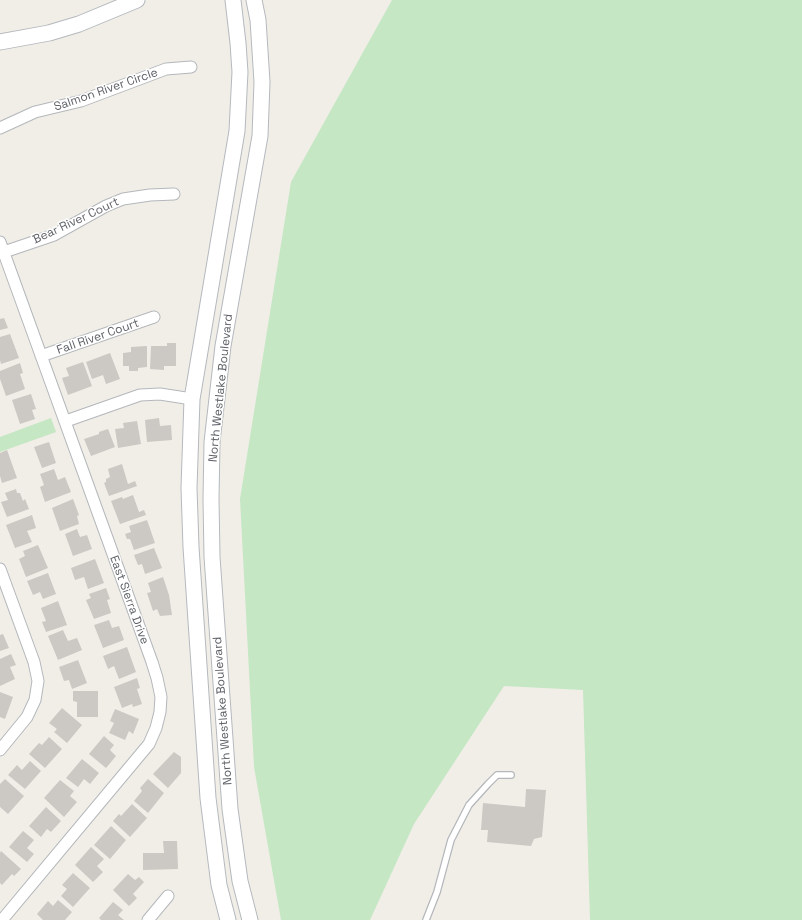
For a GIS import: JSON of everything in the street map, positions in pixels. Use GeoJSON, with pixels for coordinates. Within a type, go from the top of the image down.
{"type":"FeatureCollection","features":[{"type":"Feature","properties":{"kind":"main road"},"geometry":{"type":"LineString","coordinates":[[0,42],[49,33],[79,24],[137,0]]}},
{"type":"Feature","properties":{"kind":"main road","name":"North Westlake Boulevard"},"geometry":{"type":"LineString","coordinates":[[228,920],[220,885],[208,798],[191,554],[189,488],[192,399],[237,131],[240,72],[233,0]]}},
{"type":"Feature","properties":{"kind":"main road","name":"North Westlake Boulevard"},"geometry":{"type":"LineString","coordinates":[[250,920],[240,881],[230,809],[212,557],[211,499],[212,442],[223,346],[260,136],[262,82],[258,20],[254,0]]}},
{"type":"Feature","properties":{"kind":"street","name":"Salmon River Circle"},"geometry":{"type":"LineString","coordinates":[[0,128],[35,112],[81,101],[166,69],[191,67]]}},
{"type":"Feature","properties":{"kind":"street","name":"Bear River Court"},"geometry":{"type":"LineString","coordinates":[[2,247],[54,235],[106,206],[123,199],[150,195],[174,194]]}},
{"type":"Feature","properties":{"kind":"street","name":"East Sierra Drive"},"geometry":{"type":"LineString","coordinates":[[2,247],[157,678],[160,697],[160,712],[150,744],[2,920]]}},
{"type":"Feature","properties":{"kind":"street","name":"Fall River Court"},"geometry":{"type":"LineString","coordinates":[[41,356],[154,317]]}},
{"type":"Feature","properties":{"kind":"street"},"geometry":{"type":"LineString","coordinates":[[66,422],[140,395],[160,394],[192,399]]}},
{"type":"Feature","properties":{"kind":"street"},"geometry":{"type":"LineString","coordinates":[[0,569],[34,662],[38,681],[35,700],[27,717],[0,750]]}},
{"type":"Feature","properties":{"kind":"street"},"geometry":{"type":"LineString","coordinates":[[148,920],[168,896]]}},
{"type":"Feature","properties":{"kind":"lane"},"geometry":{"type":"LineString","coordinates":[[426,920],[437,892],[451,840],[469,805],[497,776],[511,775]]}},
{"type":"Feature","properties":{"kind":"green space"},"geometry":{"type":"Polygon","coordinates":[[[392,0],[802,0],[802,920],[590,920],[583,690],[504,686],[414,824],[370,920],[281,920],[254,767],[240,499],[291,182],[392,0]]]}},
{"type":"Feature","properties":{"kind":"green space"},"geometry":{"type":"Polygon","coordinates":[[[51,418],[56,432],[0,452],[0,437],[51,418]]]}},
{"type":"Feature","properties":{"kind":"building"},"geometry":{"type":"Polygon","coordinates":[[[4,318],[8,328],[0,330],[0,319],[4,318]]]}},
{"type":"Feature","properties":{"kind":"building"},"geometry":{"type":"Polygon","coordinates":[[[10,334],[19,358],[1,364],[0,337],[10,334]]]}},
{"type":"Feature","properties":{"kind":"building"},"geometry":{"type":"Polygon","coordinates":[[[167,343],[176,343],[176,366],[164,366],[164,370],[150,369],[151,346],[167,346],[167,343]]]}},
{"type":"Feature","properties":{"kind":"building"},"geometry":{"type":"Polygon","coordinates":[[[147,346],[147,367],[138,368],[138,371],[129,371],[129,366],[123,366],[123,353],[131,352],[131,347],[147,346]]]}},
{"type":"Feature","properties":{"kind":"building"},"geometry":{"type":"Polygon","coordinates":[[[110,353],[120,379],[106,384],[103,375],[92,379],[86,362],[110,353]]]}},
{"type":"Feature","properties":{"kind":"building"},"geometry":{"type":"Polygon","coordinates":[[[83,362],[92,386],[68,395],[62,378],[69,376],[66,368],[83,362]]]}},
{"type":"Feature","properties":{"kind":"building"},"geometry":{"type":"Polygon","coordinates":[[[20,363],[23,373],[20,374],[25,389],[6,396],[0,379],[0,371],[20,363]]]}},
{"type":"Feature","properties":{"kind":"building"},"geometry":{"type":"Polygon","coordinates":[[[31,394],[36,409],[32,410],[35,419],[20,424],[12,400],[31,394]]]}},
{"type":"Feature","properties":{"kind":"building"},"geometry":{"type":"Polygon","coordinates":[[[159,418],[160,426],[171,425],[172,440],[147,442],[145,420],[159,418]]]}},
{"type":"Feature","properties":{"kind":"building"},"geometry":{"type":"Polygon","coordinates":[[[137,421],[141,444],[118,448],[115,429],[124,428],[123,423],[137,421]]]}},
{"type":"Feature","properties":{"kind":"building"},"geometry":{"type":"Polygon","coordinates":[[[108,429],[115,447],[91,456],[84,439],[108,429]]]}},
{"type":"Feature","properties":{"kind":"building"},"geometry":{"type":"Polygon","coordinates":[[[49,442],[56,463],[42,468],[34,447],[49,442]]]}},
{"type":"Feature","properties":{"kind":"building"},"geometry":{"type":"Polygon","coordinates":[[[7,450],[17,478],[2,483],[0,476],[0,453],[7,450]]]}},
{"type":"Feature","properties":{"kind":"building"},"geometry":{"type":"Polygon","coordinates":[[[122,464],[128,484],[135,481],[137,486],[109,496],[104,483],[106,482],[106,479],[110,477],[108,469],[122,464]]]}},
{"type":"Feature","properties":{"kind":"building"},"geometry":{"type":"Polygon","coordinates":[[[54,469],[58,480],[65,477],[71,492],[45,502],[40,487],[44,485],[40,474],[54,469]]]}},
{"type":"Feature","properties":{"kind":"building"},"geometry":{"type":"Polygon","coordinates":[[[16,489],[17,493],[20,493],[23,501],[25,499],[29,509],[7,517],[1,502],[8,500],[5,493],[16,489]]]}},
{"type":"Feature","properties":{"kind":"building"},"geometry":{"type":"Polygon","coordinates":[[[133,495],[139,512],[144,510],[146,515],[120,524],[111,501],[122,497],[123,499],[133,495]]]}},
{"type":"Feature","properties":{"kind":"building"},"geometry":{"type":"Polygon","coordinates":[[[73,499],[79,515],[77,516],[79,524],[60,531],[52,508],[73,499]]]}},
{"type":"Feature","properties":{"kind":"building"},"geometry":{"type":"Polygon","coordinates":[[[32,515],[36,528],[27,531],[32,542],[15,548],[6,525],[32,515]]]}},
{"type":"Feature","properties":{"kind":"building"},"geometry":{"type":"Polygon","coordinates":[[[147,520],[155,543],[134,550],[130,539],[127,539],[125,534],[131,532],[129,526],[147,520]]]}},
{"type":"Feature","properties":{"kind":"building"},"geometry":{"type":"Polygon","coordinates":[[[77,529],[80,537],[87,535],[92,549],[73,556],[65,534],[77,529]]]}},
{"type":"Feature","properties":{"kind":"building"},"geometry":{"type":"Polygon","coordinates":[[[38,545],[48,568],[26,577],[19,559],[25,556],[23,551],[38,545]]]}},
{"type":"Feature","properties":{"kind":"building"},"geometry":{"type":"Polygon","coordinates":[[[154,548],[162,568],[145,574],[142,564],[138,565],[134,555],[154,548]]]}},
{"type":"Feature","properties":{"kind":"building"},"geometry":{"type":"Polygon","coordinates":[[[95,559],[104,583],[88,589],[84,577],[75,580],[71,568],[95,559]]]}},
{"type":"Feature","properties":{"kind":"building"},"geometry":{"type":"Polygon","coordinates":[[[48,573],[56,594],[43,599],[40,592],[33,595],[27,581],[48,573]]]}},
{"type":"Feature","properties":{"kind":"building"},"geometry":{"type":"Polygon","coordinates":[[[163,577],[169,595],[172,615],[160,616],[157,609],[153,611],[147,593],[151,592],[148,583],[163,577]]]}},
{"type":"Feature","properties":{"kind":"building"},"geometry":{"type":"Polygon","coordinates":[[[106,588],[110,599],[107,600],[111,613],[94,619],[86,600],[91,598],[89,594],[106,588]]]}},
{"type":"Feature","properties":{"kind":"building"},"geometry":{"type":"Polygon","coordinates":[[[58,601],[67,625],[46,632],[42,622],[46,621],[41,608],[58,601]]]}},
{"type":"Feature","properties":{"kind":"building"},"geometry":{"type":"Polygon","coordinates":[[[109,620],[112,628],[119,626],[124,640],[103,648],[94,625],[109,620]]]}},
{"type":"Feature","properties":{"kind":"building"},"geometry":{"type":"Polygon","coordinates":[[[63,630],[68,641],[77,638],[82,650],[58,660],[48,636],[63,630]]]}},
{"type":"Feature","properties":{"kind":"building"},"geometry":{"type":"Polygon","coordinates":[[[3,634],[9,648],[0,651],[0,635],[3,634]]]}},
{"type":"Feature","properties":{"kind":"building"},"geometry":{"type":"Polygon","coordinates":[[[127,647],[136,672],[119,679],[114,666],[108,669],[103,656],[127,647]]]}},
{"type":"Feature","properties":{"kind":"building"},"geometry":{"type":"Polygon","coordinates":[[[11,654],[16,665],[10,667],[15,679],[0,686],[0,659],[11,654]]]}},
{"type":"Feature","properties":{"kind":"building"},"geometry":{"type":"Polygon","coordinates":[[[78,660],[87,683],[72,689],[69,680],[64,681],[59,667],[78,660]]]}},
{"type":"Feature","properties":{"kind":"building"},"geometry":{"type":"Polygon","coordinates":[[[137,678],[140,688],[137,689],[142,704],[133,707],[132,704],[122,708],[114,687],[137,678]]]}},
{"type":"Feature","properties":{"kind":"building"},"geometry":{"type":"Polygon","coordinates":[[[73,691],[98,691],[98,717],[77,717],[77,702],[73,701],[73,691]]]}},
{"type":"Feature","properties":{"kind":"building"},"geometry":{"type":"Polygon","coordinates":[[[0,692],[13,697],[5,719],[0,717],[0,692]]]}},
{"type":"Feature","properties":{"kind":"building"},"geometry":{"type":"Polygon","coordinates":[[[62,708],[82,725],[67,743],[54,732],[57,729],[49,723],[62,708]]]}},
{"type":"Feature","properties":{"kind":"building"},"geometry":{"type":"Polygon","coordinates":[[[115,709],[139,719],[133,734],[129,731],[125,740],[109,733],[114,723],[110,721],[115,709]]]}},
{"type":"Feature","properties":{"kind":"building"},"geometry":{"type":"Polygon","coordinates":[[[104,736],[114,745],[110,750],[116,756],[106,768],[89,754],[104,736]]]}},
{"type":"Feature","properties":{"kind":"building"},"geometry":{"type":"Polygon","coordinates":[[[49,737],[62,749],[45,768],[29,754],[39,743],[42,745],[49,737]]]}},
{"type":"Feature","properties":{"kind":"building"},"geometry":{"type":"Polygon","coordinates":[[[174,752],[181,757],[181,773],[168,788],[153,774],[174,752]]]}},
{"type":"Feature","properties":{"kind":"building"},"geometry":{"type":"Polygon","coordinates":[[[82,759],[99,773],[90,784],[84,779],[78,787],[66,778],[82,759]]]}},
{"type":"Feature","properties":{"kind":"building"},"geometry":{"type":"Polygon","coordinates":[[[30,761],[41,771],[25,789],[8,775],[17,765],[22,770],[30,761]]]}},
{"type":"Feature","properties":{"kind":"building"},"geometry":{"type":"Polygon","coordinates":[[[5,779],[24,796],[8,814],[0,807],[0,784],[5,779]]]}},
{"type":"Feature","properties":{"kind":"building"},"geometry":{"type":"Polygon","coordinates":[[[148,779],[164,793],[148,813],[134,801],[142,791],[140,788],[148,779]]]}},
{"type":"Feature","properties":{"kind":"building"},"geometry":{"type":"Polygon","coordinates":[[[60,780],[74,791],[70,796],[77,802],[64,817],[44,798],[60,780]]]}},
{"type":"Feature","properties":{"kind":"building"},"geometry":{"type":"Polygon","coordinates":[[[526,789],[546,790],[542,837],[534,839],[531,846],[487,842],[488,830],[481,830],[483,803],[525,807],[526,789]]]}},
{"type":"Feature","properties":{"kind":"building"},"geometry":{"type":"Polygon","coordinates":[[[132,804],[147,818],[130,837],[113,821],[119,814],[121,816],[132,804]]]}},
{"type":"Feature","properties":{"kind":"building"},"geometry":{"type":"Polygon","coordinates":[[[46,807],[61,821],[51,832],[47,829],[41,837],[29,826],[46,807]]]}},
{"type":"Feature","properties":{"kind":"building"},"geometry":{"type":"Polygon","coordinates":[[[111,826],[126,840],[110,859],[94,845],[111,826]]]}},
{"type":"Feature","properties":{"kind":"building"},"geometry":{"type":"Polygon","coordinates":[[[23,831],[34,840],[27,848],[34,854],[27,862],[9,847],[23,831]]]}},
{"type":"Feature","properties":{"kind":"building"},"geometry":{"type":"Polygon","coordinates":[[[163,841],[177,841],[178,869],[143,870],[143,853],[164,853],[163,841]]]}},
{"type":"Feature","properties":{"kind":"building"},"geometry":{"type":"Polygon","coordinates":[[[91,847],[104,859],[97,866],[103,872],[93,882],[75,865],[91,847]]]}},
{"type":"Feature","properties":{"kind":"building"},"geometry":{"type":"Polygon","coordinates":[[[1,851],[21,869],[14,876],[12,874],[2,885],[0,883],[1,851]]]}},
{"type":"Feature","properties":{"kind":"building"},"geometry":{"type":"Polygon","coordinates":[[[73,873],[90,888],[73,907],[61,896],[67,889],[62,885],[73,873]]]}},
{"type":"Feature","properties":{"kind":"building"},"geometry":{"type":"Polygon","coordinates":[[[128,874],[135,880],[139,877],[144,882],[133,894],[137,898],[129,906],[113,890],[128,874]]]}},
{"type":"Feature","properties":{"kind":"building"},"geometry":{"type":"Polygon","coordinates":[[[58,900],[72,912],[65,920],[43,920],[37,914],[48,901],[53,906],[58,900]]]}},
{"type":"Feature","properties":{"kind":"building"},"geometry":{"type":"Polygon","coordinates":[[[113,902],[123,910],[118,915],[124,920],[101,920],[99,918],[113,902]]]}}]}
